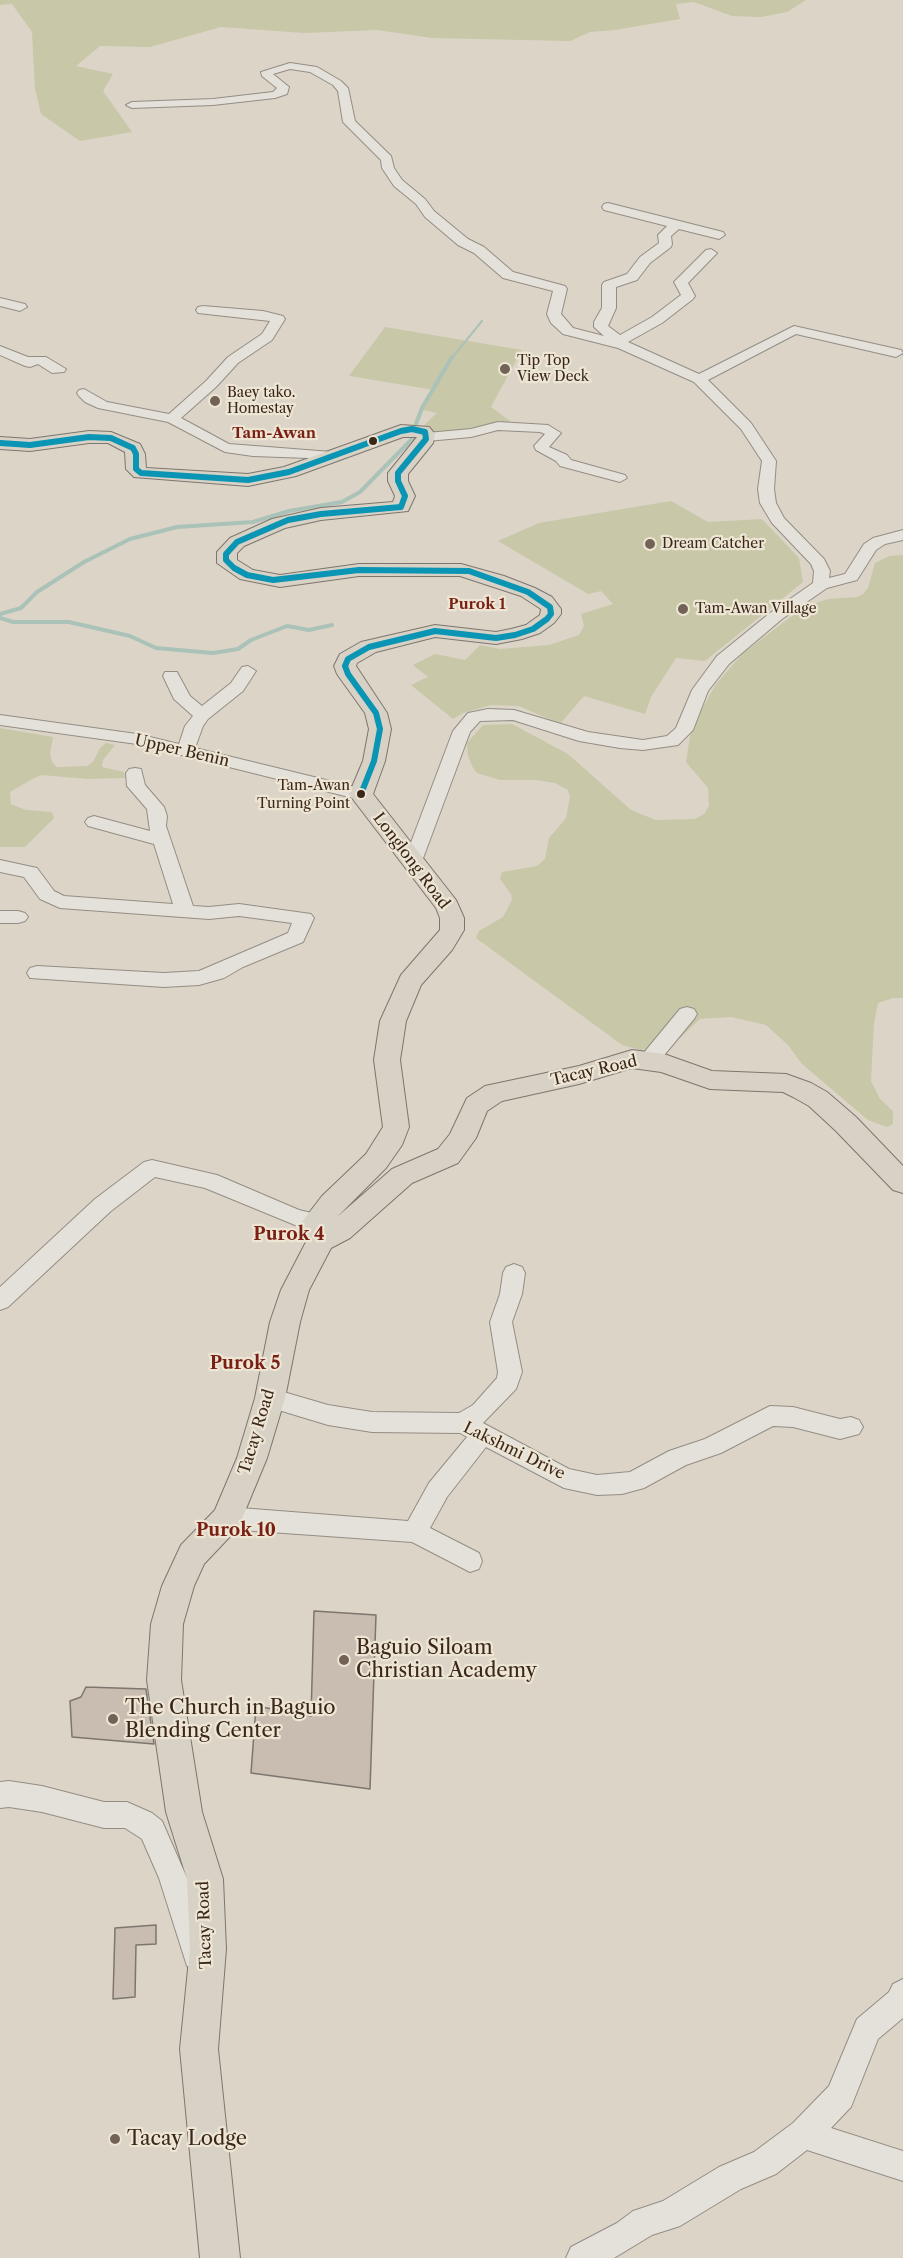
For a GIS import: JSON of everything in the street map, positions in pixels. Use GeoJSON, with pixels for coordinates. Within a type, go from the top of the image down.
{"type":"FeatureCollection","features":[{"type":"Feature","properties":{"kind":"main road"},"geometry":{"type":"LineString","coordinates":[[0,443],[30,445],[89,437],[111,438],[133,448],[136,454],[136,469],[141,473],[238,480],[267,477],[401,431],[422,431],[427,436],[398,473],[398,481],[405,496],[401,507],[321,514],[288,520],[237,542],[225,554],[226,560],[234,568],[247,575],[273,580],[359,570],[469,571],[528,592],[550,607],[551,614],[547,619],[533,629],[515,635],[496,638],[435,631],[369,647],[348,659],[345,666],[348,674],[376,713],[380,729],[374,761],[361,794]]}},
{"type":"Feature","properties":{"kind":"main road","name":"Longlong Road"},"geometry":{"type":"LineString","coordinates":[[319,1231],[332,1203],[376,1161],[388,1145],[396,1127],[387,1060],[393,1021],[410,981],[443,944],[452,930],[452,918],[447,906],[361,794]]}},
{"type":"Feature","properties":{"kind":"main road","name":"Tacay Road"},"geometry":{"type":"LineString","coordinates":[[220,2258],[199,2049],[208,1949],[205,1879],[184,1812],[164,1680],[164,1651],[167,1624],[178,1586],[192,1555],[227,1518],[252,1458],[270,1398],[285,1322],[295,1290],[319,1231],[340,1230],[402,1176],[448,1156],[462,1138],[476,1105],[494,1093],[579,1075],[632,1059],[649,1060],[710,1080],[786,1083],[802,1089],[818,1099],[846,1124],[903,1183]]}},
{"type":"Feature","properties":{"kind":"street"},"geometry":{"type":"LineString","coordinates":[[132,105],[213,102],[275,95],[283,92],[283,87],[266,74],[267,72],[290,66],[313,69],[337,82],[344,90],[349,122],[387,159],[388,168],[403,188],[421,202],[429,214],[464,242],[479,250],[508,275],[560,289],[554,314],[556,320],[568,331],[620,344],[699,379],[746,426],[770,462],[766,489],[768,503],[777,520],[818,562],[822,571],[821,585]]}},
{"type":"Feature","properties":{"kind":"street"},"geometry":{"type":"LineString","coordinates":[[608,207],[675,226],[718,235]]}},
{"type":"Feature","properties":{"kind":"street"},"geometry":{"type":"LineString","coordinates":[[620,344],[601,327],[601,322],[609,308],[609,285],[632,277],[645,260],[666,244],[664,235],[675,226]]}},
{"type":"Feature","properties":{"kind":"street"},"geometry":{"type":"LineString","coordinates":[[620,344],[688,296],[681,282],[711,253]]}},
{"type":"Feature","properties":{"kind":"street"},"geometry":{"type":"LineString","coordinates":[[0,302],[20,308]]}},
{"type":"Feature","properties":{"kind":"street"},"geometry":{"type":"LineString","coordinates":[[172,418],[211,384],[233,360],[267,337],[278,319],[263,315],[203,310]]}},
{"type":"Feature","properties":{"kind":"street"},"geometry":{"type":"LineString","coordinates":[[699,379],[794,330],[896,353]]}},
{"type":"Feature","properties":{"kind":"street"},"geometry":{"type":"LineString","coordinates":[[0,350],[30,363],[32,360],[41,360],[52,369],[58,369]]}},
{"type":"Feature","properties":{"kind":"street"},"geometry":{"type":"LineString","coordinates":[[84,393],[90,399],[103,405],[172,418],[225,448],[254,452],[332,456]]}},
{"type":"Feature","properties":{"kind":"street"},"geometry":{"type":"LineString","coordinates":[[427,436],[471,433],[498,426],[543,428],[554,433],[541,446],[543,450],[562,458],[565,463],[620,478]]}},
{"type":"Feature","properties":{"kind":"street"},"geometry":{"type":"LineString","coordinates":[[413,861],[462,731],[474,717],[488,714],[514,715],[585,737],[620,743],[643,745],[672,741],[684,730],[700,690],[723,660],[776,616],[821,585],[851,577],[870,547],[879,541],[903,535]]}},
{"type":"Feature","properties":{"kind":"street"},"geometry":{"type":"LineString","coordinates":[[184,751],[194,726],[202,714],[237,687],[248,671]]}},
{"type":"Feature","properties":{"kind":"street"},"geometry":{"type":"LineString","coordinates":[[171,676],[183,699],[202,714]]}},
{"type":"Feature","properties":{"kind":"street","name":"Upper Benin"},"geometry":{"type":"LineString","coordinates":[[0,720],[137,740],[361,794]]}},
{"type":"Feature","properties":{"kind":"street"},"geometry":{"type":"LineString","coordinates":[[135,773],[136,786],[155,807],[158,816],[157,826],[185,911]]}},
{"type":"Feature","properties":{"kind":"street"},"geometry":{"type":"LineString","coordinates":[[94,822],[163,841]]}},
{"type":"Feature","properties":{"kind":"street"},"geometry":{"type":"LineString","coordinates":[[0,866],[30,872],[47,895],[60,902],[209,914],[239,910],[304,918],[296,937],[286,943],[236,962],[217,973],[199,978],[164,980],[37,973]]}},
{"type":"Feature","properties":{"kind":"street"},"geometry":{"type":"LineString","coordinates":[[649,1060],[687,1014]]}},
{"type":"Feature","properties":{"kind":"street"},"geometry":{"type":"LineString","coordinates":[[0,1301],[103,1204],[152,1168],[209,1181],[295,1217],[319,1231]]}},
{"type":"Feature","properties":{"kind":"street"},"geometry":{"type":"LineString","coordinates":[[415,1532],[481,1412],[508,1382],[510,1372],[501,1322],[511,1294],[513,1273]]}},
{"type":"Feature","properties":{"kind":"street","name":"Lakshmi Drive"},"geometry":{"type":"LineString","coordinates":[[270,1398],[328,1415],[372,1422],[473,1429],[564,1478],[597,1485],[634,1481],[678,1458],[713,1446],[770,1416],[793,1417],[840,1429],[851,1426]]}},
{"type":"Feature","properties":{"kind":"street"},"geometry":{"type":"LineString","coordinates":[[227,1518],[415,1532],[470,1561]]}},
{"type":"Feature","properties":{"kind":"street"},"geometry":{"type":"LineString","coordinates":[[0,1795],[9,1794],[42,1799],[104,1815],[127,1815],[152,1830],[173,1878],[206,1988]]}},
{"type":"Feature","properties":{"kind":"street"},"geometry":{"type":"LineString","coordinates":[[582,2258],[628,2234],[644,2222],[669,2215],[730,2178],[765,2163],[804,2134],[840,2096],[867,2029],[899,2002],[903,1994]]}},
{"type":"Feature","properties":{"kind":"street"},"geometry":{"type":"LineString","coordinates":[[804,2134],[903,2166]]}},
{"type":"Feature","properties":{"kind":"green space"},"geometry":{"type":"Polygon","coordinates":[[[0,0],[806,0],[787,12],[761,17],[732,16],[694,2],[676,4],[680,19],[590,32],[570,41],[432,38],[377,30],[304,33],[221,27],[150,47],[100,46],[76,66],[113,74],[103,91],[132,132],[80,141],[41,114],[35,89],[32,32],[12,4],[0,5],[0,0]]]}},
{"type":"Feature","properties":{"kind":"green space"},"geometry":{"type":"Polygon","coordinates":[[[385,327],[522,350],[491,407],[514,424],[467,432],[437,433],[424,425],[437,413],[423,410],[434,390],[349,376],[385,327]]]}},
{"type":"Feature","properties":{"kind":"green space","name":"Tam-Awan Village"},"geometry":{"type":"Polygon","coordinates":[[[671,501],[708,522],[762,519],[799,558],[803,582],[705,661],[676,658],[651,697],[645,714],[584,696],[560,724],[519,706],[491,705],[463,713],[453,719],[411,685],[428,677],[413,665],[435,654],[465,660],[480,645],[500,649],[549,645],[579,635],[584,626],[581,614],[613,604],[601,591],[588,594],[498,541],[539,523],[671,501]]]}},
{"type":"Feature","properties":{"kind":"green space"},"geometry":{"type":"Polygon","coordinates":[[[903,555],[903,998],[893,998],[878,1003],[874,1023],[871,1081],[880,1099],[893,1111],[893,1124],[887,1127],[868,1120],[802,1064],[788,1045],[766,1025],[731,1017],[700,1019],[681,1037],[665,1045],[641,1050],[622,1045],[476,938],[479,931],[503,917],[512,900],[511,894],[500,879],[502,872],[537,866],[545,859],[549,838],[566,818],[570,797],[568,790],[555,783],[536,780],[500,780],[477,773],[468,756],[467,743],[483,725],[512,724],[568,754],[631,810],[656,820],[695,819],[704,814],[709,806],[708,788],[686,762],[691,729],[716,684],[743,653],[804,607],[828,599],[857,597],[863,594],[868,588],[875,563],[889,556],[903,555]]]}},
{"type":"Feature","properties":{"kind":"green space"},"geometry":{"type":"Polygon","coordinates":[[[0,728],[53,737],[50,754],[52,762],[57,767],[87,766],[93,762],[100,748],[106,743],[115,745],[103,760],[102,767],[124,772],[125,778],[87,779],[42,775],[34,778],[10,792],[11,804],[26,810],[52,812],[54,818],[25,847],[0,847],[0,728]]]}},
{"type":"Feature","properties":{"kind":"building","name":"Baguio Siloam Christian Academy"},"geometry":{"type":"Polygon","coordinates":[[[314,1611],[376,1615],[370,1789],[251,1773],[256,1706],[311,1716],[314,1611]]]}},
{"type":"Feature","properties":{"kind":"building","name":"The Church in Baguio Blending Center"},"geometry":{"type":"Polygon","coordinates":[[[86,1687],[146,1689],[154,1744],[72,1737],[70,1701],[81,1697],[86,1687]]]}},
{"type":"Feature","properties":{"kind":"building"},"geometry":{"type":"Polygon","coordinates":[[[156,1925],[156,1944],[136,1945],[135,1997],[113,1999],[115,1928],[156,1925]]]}},
{"type":"Feature","properties":{"kind":"waterway"},"geometry":{"type":"LineString","coordinates":[[451,359],[482,321]]}},
{"type":"Feature","properties":{"kind":"waterway"},"geometry":{"type":"LineString","coordinates":[[416,424],[422,408],[452,357]]}},
{"type":"Feature","properties":{"kind":"waterway"},"geometry":{"type":"LineString","coordinates":[[0,614],[21,608],[37,592],[84,562],[130,539],[177,527],[253,522],[289,511],[342,502],[360,492],[413,438],[412,435]]}},
{"type":"Feature","properties":{"kind":"waterway"},"geometry":{"type":"LineString","coordinates":[[0,618],[13,622],[69,622],[130,636],[156,648],[213,653],[238,649],[251,640],[287,626],[309,630],[332,625]]}},
{"type":"Feature","properties":{"kind":"transit line"},"geometry":{"type":"LineString","coordinates":[[0,443],[30,445],[89,437],[111,438],[133,448],[136,454],[136,469],[141,473],[248,480],[289,472],[401,431],[412,429],[425,432],[426,439],[398,473],[398,481],[405,496],[401,507],[321,514],[288,520],[237,542],[226,554],[226,560],[234,568],[247,575],[273,580],[359,570],[469,571],[528,592],[550,607],[551,614],[547,619],[533,629],[515,635],[496,638],[435,631],[369,647],[348,659],[345,666],[348,674],[376,713],[380,729],[374,761],[361,794]]}},
{"type":"Feature","properties":{"kind":"place","name":"Tip Top View Deck"},"geometry":{"type":"Point","coordinates":[505,369]}},
{"type":"Feature","properties":{"kind":"place","name":"Baey tako. Homestay"},"geometry":{"type":"Point","coordinates":[215,401]}},
{"type":"Feature","properties":{"kind":"place","name":"Dream Catcher"},"geometry":{"type":"Point","coordinates":[650,544]}},
{"type":"Feature","properties":{"kind":"place","name":"Tam-Awan Village"},"geometry":{"type":"Point","coordinates":[683,609]}},
{"type":"Feature","properties":{"kind":"place","name":"Tam-Awan Turning Point"},"geometry":{"type":"Point","coordinates":[361,794]}},
{"type":"Feature","properties":{"kind":"place","name":"Baguio Siloam Christian Academy"},"geometry":{"type":"Point","coordinates":[344,1660]}},
{"type":"Feature","properties":{"kind":"place","name":"The Church in Baguio Blending Center"},"geometry":{"type":"Point","coordinates":[113,1719]}},
{"type":"Feature","properties":{"kind":"place","name":"Tacay Lodge"},"geometry":{"type":"Point","coordinates":[115,2139]}},
{"type":"Feature","properties":{"kind":"district","name":"Tam-Awan"},"geometry":{"type":"Point","coordinates":[274,434]}},
{"type":"Feature","properties":{"kind":"district","name":"Purok 1"},"geometry":{"type":"Point","coordinates":[477,605]}},
{"type":"Feature","properties":{"kind":"district","name":"Purok 4"},"geometry":{"type":"Point","coordinates":[289,1235]}},
{"type":"Feature","properties":{"kind":"district","name":"Purok 5"},"geometry":{"type":"Point","coordinates":[245,1364]}},
{"type":"Feature","properties":{"kind":"district","name":"Purok 10"},"geometry":{"type":"Point","coordinates":[236,1531]}}]}
